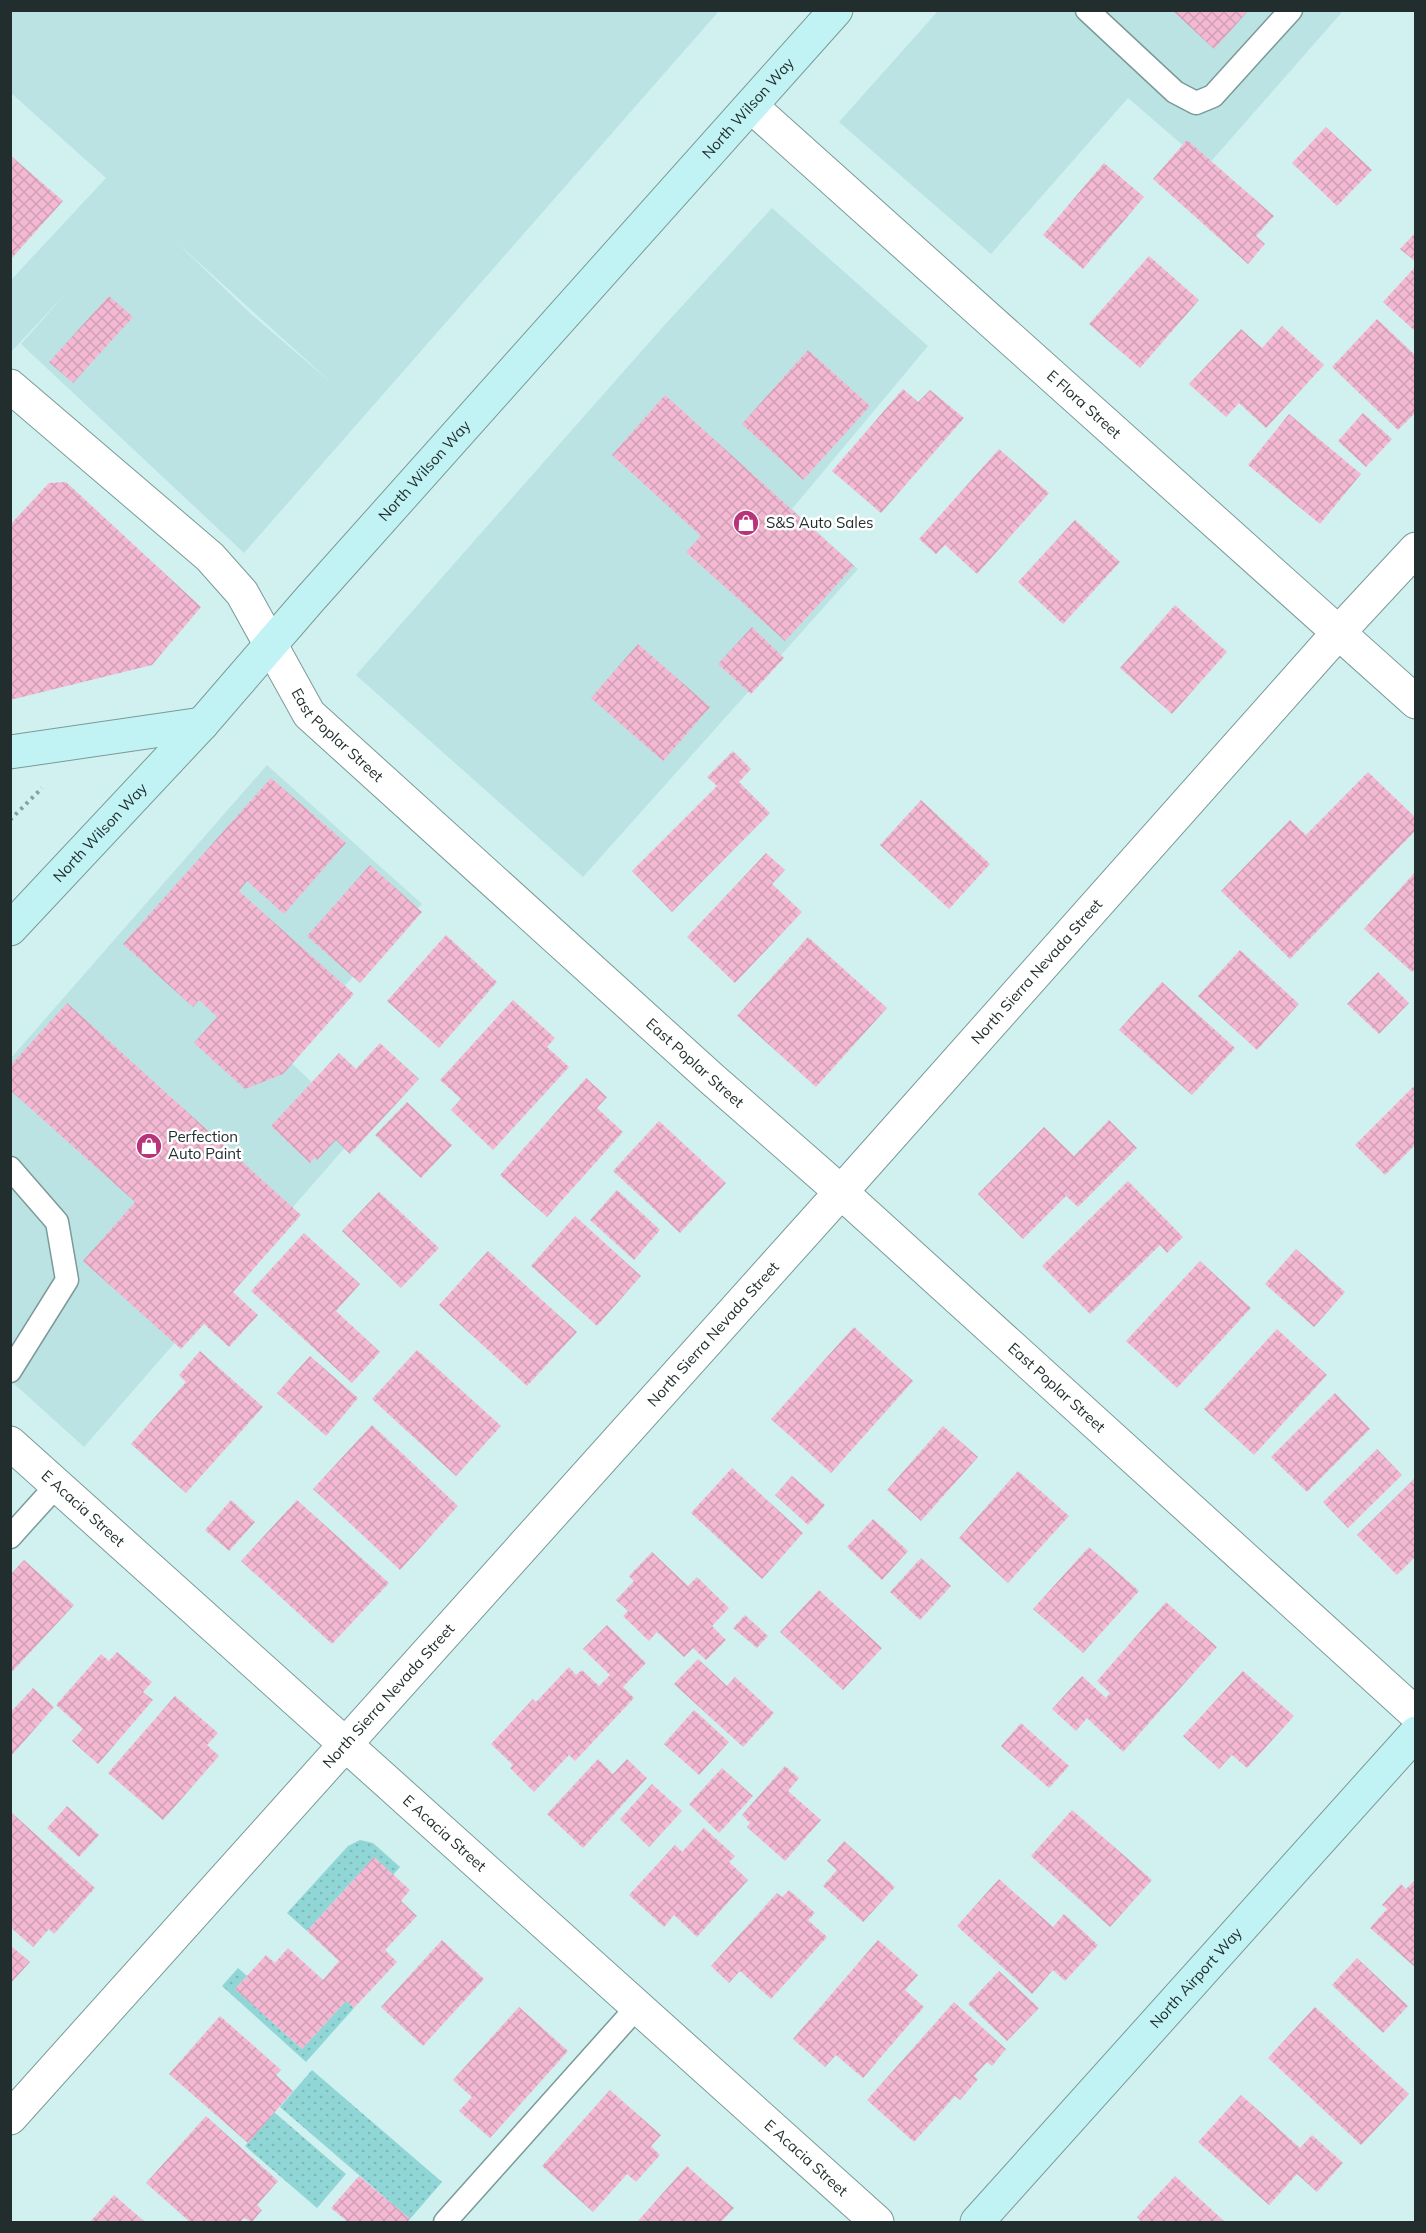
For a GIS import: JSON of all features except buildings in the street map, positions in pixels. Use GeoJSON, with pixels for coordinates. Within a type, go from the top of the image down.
{"type":"FeatureCollection","features":[{"type":"Feature","properties":{"kind":"main road","name":"North Wilson Way"},"geometry":{"type":"LineString","coordinates":[[10,929],[201,724],[836,10]]}},
{"type":"Feature","properties":{"kind":"main road"},"geometry":{"type":"LineString","coordinates":[[10,752],[201,724]]}},
{"type":"Feature","properties":{"kind":"main road","name":"North Airport Way"},"geometry":{"type":"LineString","coordinates":[[977,2223],[1416,1733]]}},
{"type":"Feature","properties":{"kind":"street","name":"E Flora Street"},"geometry":{"type":"LineString","coordinates":[[751,106],[1416,702]]}},
{"type":"Feature","properties":{"kind":"street","name":"East Poplar Street"},"geometry":{"type":"LineString","coordinates":[[10,386],[210,557],[242,593],[309,714],[712,1079],[841,1192],[1416,1714]]}},
{"type":"Feature","properties":{"kind":"street","name":"North Sierra Nevada Street"},"geometry":{"type":"LineString","coordinates":[[10,2118],[841,1192],[1338,633],[1416,549]]}},
{"type":"Feature","properties":{"kind":"street","name":"E Acacia Street"},"geometry":{"type":"LineString","coordinates":[[15,1455],[57,1485],[877,2223]]}},
{"type":"Feature","properties":{"kind":"lane"},"geometry":{"type":"LineString","coordinates":[[1087,10],[1175,92],[1197,104],[1213,96],[1291,10]]}},
{"type":"Feature","properties":{"kind":"lane"},"geometry":{"type":"LineString","coordinates":[[10,1371],[67,1280],[57,1221],[13,1176]]}},
{"type":"Feature","properties":{"kind":"lane"},"geometry":{"type":"LineString","coordinates":[[10,1537],[57,1485]]}},
{"type":"Feature","properties":{"kind":"lane"},"geometry":{"type":"LineString","coordinates":[[445,2223],[638,2006]]}},
{"type":"Feature","properties":{"kind":"path"},"geometry":{"type":"LineString","coordinates":[[10,820],[50,780]]}},
{"type":"Feature","properties":{"kind":"shaded area"},"geometry":{"type":"Polygon","coordinates":[[[11,11],[719,11],[244,553],[21,344],[68,291],[11,352],[10,281],[106,178],[11,93],[11,11]],[[174,240],[251,314],[334,385],[174,240]]]}},
{"type":"Feature","properties":{"kind":"shaded area"},"geometry":{"type":"Polygon","coordinates":[[[938,11],[1343,11],[1207,166],[1128,98],[991,254],[839,122],[938,11]]]}},
{"type":"Feature","properties":{"kind":"shaded area"},"geometry":{"type":"Polygon","coordinates":[[[772,208],[928,346],[792,509],[858,569],[583,877],[356,675],[661,329],[772,208]]]}},
{"type":"Feature","properties":{"kind":"shaded area"},"geometry":{"type":"Polygon","coordinates":[[[267,765],[422,904],[281,1053],[361,1129],[84,1447],[11,1381],[11,1058],[267,765]]]}},
{"type":"Feature","properties":{"kind":"shaded area"},"geometry":{"type":"Polygon","coordinates":[[[360,1840],[373,1843],[400,1867],[393,1875],[374,1857],[307,1931],[287,1913],[348,1846],[360,1840]]]}},
{"type":"Feature","properties":{"kind":"shaded area"},"geometry":{"type":"Polygon","coordinates":[[[238,1968],[247,1976],[235,1989],[302,2049],[346,2001],[354,2008],[306,2062],[222,1986],[238,1968]]]}},
{"type":"Feature","properties":{"kind":"shaded area"},"geometry":{"type":"Polygon","coordinates":[[[312,2070],[442,2182],[410,2219],[280,2107],[312,2070]]]}},
{"type":"Feature","properties":{"kind":"shaded area"},"geometry":{"type":"Polygon","coordinates":[[[274,2112],[346,2174],[317,2208],[245,2146],[274,2112]]]}},
{"type":"Feature","properties":{"kind":"place","name":"S&S Auto Sales"},"geometry":{"type":"Point","coordinates":[746,523]}},
{"type":"Feature","properties":{"kind":"place","name":"Perfection Auto Paint"},"geometry":{"type":"Point","coordinates":[149,1146]}}]}
